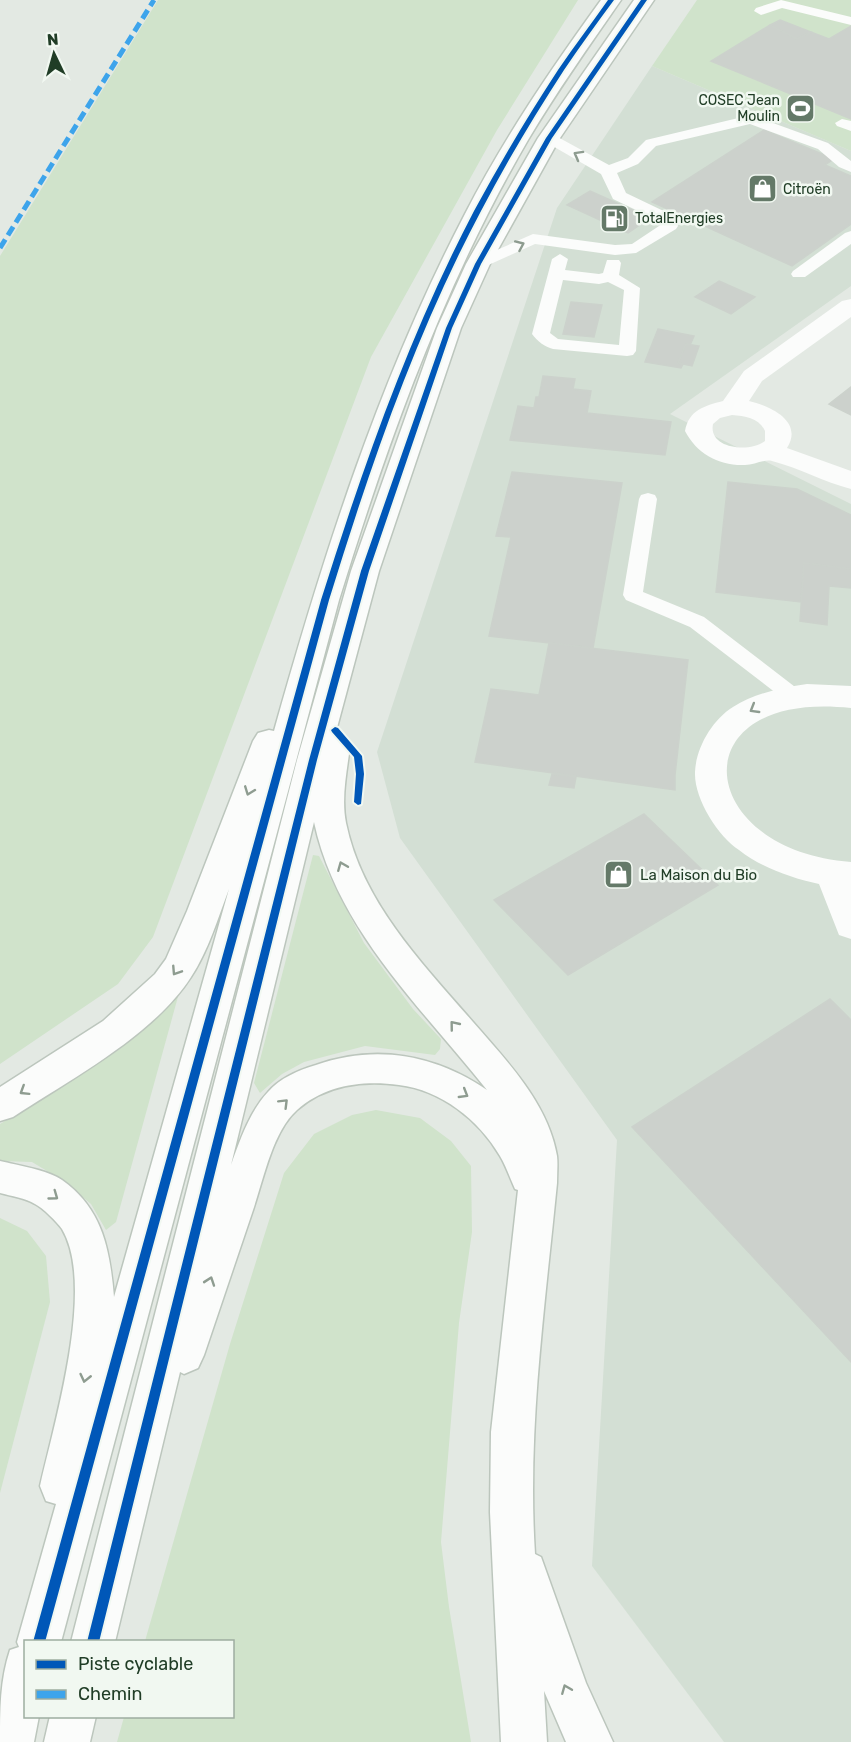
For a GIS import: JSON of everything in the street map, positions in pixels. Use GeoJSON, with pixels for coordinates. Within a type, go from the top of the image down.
{"type":"FeatureCollection","features":[{"type":"Feature","properties":{"kind":"main road"},"geometry":{"type":"LineString","coordinates":[[39,1640],[325,600],[352,510],[388,411],[435,296],[498,171],[549,87],[611,0]]}},
{"type":"Feature","properties":{"kind":"main road"},"geometry":{"type":"LineString","coordinates":[[93,1640],[302,806],[362,584],[449,328],[478,264],[549,138],[644,0]]}},
{"type":"Feature","properties":{"kind":"main road"},"geometry":{"type":"LineString","coordinates":[[732,407],[753,376],[851,306]]}},
{"type":"Feature","properties":{"kind":"main road"},"geometry":{"type":"LineString","coordinates":[[770,451],[780,437],[779,429],[775,422],[756,411],[732,407],[707,414],[700,421],[698,429],[700,438],[707,446],[731,456],[745,457],[770,451],[851,480]]}},
{"type":"Feature","properties":{"kind":"main road"},"geometry":{"type":"LineString","coordinates":[[362,584],[335,730],[330,783],[330,821],[340,861],[362,907],[388,943],[515,1100],[531,1133],[538,1156],[538,1183],[512,1432],[511,1512],[524,1742]]}},
{"type":"Feature","properties":{"kind":"main road"},"geometry":{"type":"LineString","coordinates":[[0,1106],[117,1031],[166,984],[180,966],[204,911],[325,600]]}},
{"type":"Feature","properties":{"kind":"main road"},"geometry":{"type":"LineString","coordinates":[[851,697],[829,693],[792,695],[759,705],[734,722],[716,745],[710,772],[716,800],[733,826],[760,849],[794,866],[841,875],[851,926]]}},
{"type":"Feature","properties":{"kind":"main road"},"geometry":{"type":"LineString","coordinates":[[115,1555],[252,1159],[268,1122],[282,1101],[307,1085],[327,1077],[374,1067],[408,1070],[438,1080],[480,1104],[495,1120],[522,1159],[535,1204]]}},
{"type":"Feature","properties":{"kind":"main road"},"geometry":{"type":"LineString","coordinates":[[0,1178],[43,1188],[65,1204],[78,1222],[88,1244],[97,1300],[94,1336],[66,1460],[30,1640]]}},
{"type":"Feature","properties":{"kind":"main road"},"geometry":{"type":"LineString","coordinates":[[511,1512],[523,1565],[542,1625],[566,1690],[590,1742]]}},
{"type":"Feature","properties":{"kind":"main road"},"geometry":{"type":"LineString","coordinates":[[11,1742],[24,1676]]}},
{"type":"Feature","properties":{"kind":"main road"},"geometry":{"type":"LineString","coordinates":[[11,1742],[24,1699]]}},
{"type":"Feature","properties":{"kind":"main road"},"geometry":{"type":"LineString","coordinates":[[67,1742],[73,1718]]}},
{"type":"Feature","properties":{"kind":"lane"},"geometry":{"type":"LineString","coordinates":[[761,11],[781,4],[851,21]]}},
{"type":"Feature","properties":{"kind":"lane"},"geometry":{"type":"LineString","coordinates":[[608,171],[633,161],[651,143],[751,119],[823,146],[844,164],[851,167]]}},
{"type":"Feature","properties":{"kind":"lane"},"geometry":{"type":"LineString","coordinates":[[478,264],[533,239],[615,250],[636,248],[670,226],[668,219],[619,196],[608,171],[549,138]]}},
{"type":"Feature","properties":{"kind":"lane"},"geometry":{"type":"LineString","coordinates":[[799,274],[851,236]]}},
{"type":"Feature","properties":{"kind":"lane"},"geometry":{"type":"LineString","coordinates":[[556,274],[599,279],[610,277],[632,288],[627,351],[553,344],[541,334],[563,243]]}},
{"type":"Feature","properties":{"kind":"lane"},"geometry":{"type":"LineString","coordinates":[[610,277],[615,250]]}},
{"type":"Feature","properties":{"kind":"lane"},"geometry":{"type":"LineString","coordinates":[[648,499],[633,595],[697,622],[792,695]]}},
{"type":"Feature","properties":{"kind":"shaded area"},"geometry":{"type":"Polygon","coordinates":[[[652,66],[851,151],[851,286],[670,414],[851,504],[851,1742],[724,1742],[592,1566],[617,1140],[400,838],[377,752],[557,208],[652,66]]]}},
{"type":"Feature","properties":{"kind":"green space"},"geometry":{"type":"Polygon","coordinates":[[[158,0],[578,0],[497,130],[371,357],[153,937],[118,984],[0,1064],[0,256],[158,0]]]}},
{"type":"Feature","properties":{"kind":"green space","name":"COSEC Jean Moulin"},"geometry":{"type":"Polygon","coordinates":[[[697,0],[851,0],[851,151],[652,66],[697,0]]]}},
{"type":"Feature","properties":{"kind":"green space"},"geometry":{"type":"Polygon","coordinates":[[[313,855],[319,856],[364,943],[413,1009],[441,1039],[440,1049],[435,1055],[365,1046],[304,1062],[282,1074],[260,1093],[254,1083],[313,855]]]}},
{"type":"Feature","properties":{"kind":"green space"},"geometry":{"type":"Polygon","coordinates":[[[179,993],[116,1222],[106,1230],[91,1204],[62,1180],[32,1162],[0,1161],[0,1124],[120,1049],[179,993]]]}},
{"type":"Feature","properties":{"kind":"green space"},"geometry":{"type":"Polygon","coordinates":[[[376,1110],[420,1118],[451,1141],[471,1166],[472,1232],[459,1323],[441,1542],[471,1742],[117,1742],[124,1718],[234,1718],[234,1640],[145,1640],[230,1344],[284,1173],[314,1134],[352,1115],[376,1110]]]}},
{"type":"Feature","properties":{"kind":"green space"},"geometry":{"type":"Polygon","coordinates":[[[0,1218],[27,1231],[46,1256],[50,1302],[0,1493],[0,1218]]]}},
{"type":"Feature","properties":{"kind":"building"},"geometry":{"type":"Polygon","coordinates":[[[780,20],[811,32],[797,39],[770,25],[780,20]]]}},
{"type":"Feature","properties":{"kind":"building"},"geometry":{"type":"Polygon","coordinates":[[[770,25],[797,39],[811,32],[829,39],[851,26],[851,119],[711,61],[770,25]]]}},
{"type":"Feature","properties":{"kind":"building","name":"Citroën"},"geometry":{"type":"Polygon","coordinates":[[[764,130],[834,159],[825,165],[851,176],[851,224],[792,266],[652,202],[764,130]]]}},
{"type":"Feature","properties":{"kind":"building"},"geometry":{"type":"Polygon","coordinates":[[[590,191],[650,218],[628,233],[567,205],[590,191]]]}},
{"type":"Feature","properties":{"kind":"building"},"geometry":{"type":"Polygon","coordinates":[[[719,281],[755,297],[731,314],[695,297],[719,281]]]}},
{"type":"Feature","properties":{"kind":"building"},"geometry":{"type":"Polygon","coordinates":[[[571,302],[602,305],[594,337],[563,334],[571,302]]]}},
{"type":"Feature","properties":{"kind":"building"},"geometry":{"type":"Polygon","coordinates":[[[658,329],[694,336],[690,345],[686,344],[678,363],[683,364],[681,368],[645,362],[658,329]]]}},
{"type":"Feature","properties":{"kind":"building"},"geometry":{"type":"Polygon","coordinates":[[[686,344],[699,346],[692,366],[678,363],[686,344]]]}},
{"type":"Feature","properties":{"kind":"building"},"geometry":{"type":"Polygon","coordinates":[[[543,376],[575,379],[573,389],[591,391],[587,413],[671,422],[665,455],[510,440],[518,406],[534,408],[536,397],[539,397],[543,376]]]}},
{"type":"Feature","properties":{"kind":"building"},"geometry":{"type":"Polygon","coordinates":[[[851,387],[851,415],[829,404],[851,387]]]}},
{"type":"Feature","properties":{"kind":"building"},"geometry":{"type":"Polygon","coordinates":[[[512,472],[622,483],[593,648],[489,636],[511,537],[496,536],[512,472]]]}},
{"type":"Feature","properties":{"kind":"building"},"geometry":{"type":"Polygon","coordinates":[[[728,482],[797,489],[851,515],[851,569],[804,563],[801,602],[716,592],[728,482]]]}},
{"type":"Feature","properties":{"kind":"building"},"geometry":{"type":"Polygon","coordinates":[[[804,563],[851,569],[851,588],[829,586],[827,625],[800,621],[804,563]]]}},
{"type":"Feature","properties":{"kind":"building"},"geometry":{"type":"Polygon","coordinates":[[[549,643],[688,660],[675,790],[475,762],[491,689],[539,695],[549,643]]]}},
{"type":"Feature","properties":{"kind":"building"},"geometry":{"type":"Polygon","coordinates":[[[552,774],[576,777],[574,788],[549,785],[552,774]]]}},
{"type":"Feature","properties":{"kind":"building"},"geometry":{"type":"Polygon","coordinates":[[[644,814],[718,885],[568,975],[494,900],[644,814]]]}},
{"type":"Feature","properties":{"kind":"building"},"geometry":{"type":"Polygon","coordinates":[[[830,999],[851,1020],[851,1362],[632,1127],[830,999]]]}},
{"type":"Feature","properties":{"kind":"marked path"},"geometry":{"type":"LineString","coordinates":[[0,248],[154,0]]}},
{"type":"Feature","properties":{"kind":"cycle path"},"geometry":{"type":"LineString","coordinates":[[40,1640],[325,600],[350,519],[408,362],[477,212],[517,140],[562,69],[611,0]]}},
{"type":"Feature","properties":{"kind":"cycle path"},"geometry":{"type":"LineString","coordinates":[[93,1640],[313,760],[365,571],[449,328],[478,264],[549,138],[644,0]]}},
{"type":"Feature","properties":{"kind":"cycle path"},"geometry":{"type":"LineString","coordinates":[[335,730],[358,756],[360,774],[358,802]]}},
{"type":"Feature","properties":{"kind":"place","name":"COSEC Jean Moulin"},"geometry":{"type":"Point","coordinates":[801,108]}},
{"type":"Feature","properties":{"kind":"place","name":"Citroën"},"geometry":{"type":"Point","coordinates":[762,189]}},
{"type":"Feature","properties":{"kind":"place","name":"TotalEnergies"},"geometry":{"type":"Point","coordinates":[614,218]}},
{"type":"Feature","properties":{"kind":"place","name":"La Maison du Bio"},"geometry":{"type":"Point","coordinates":[619,875]}}]}
